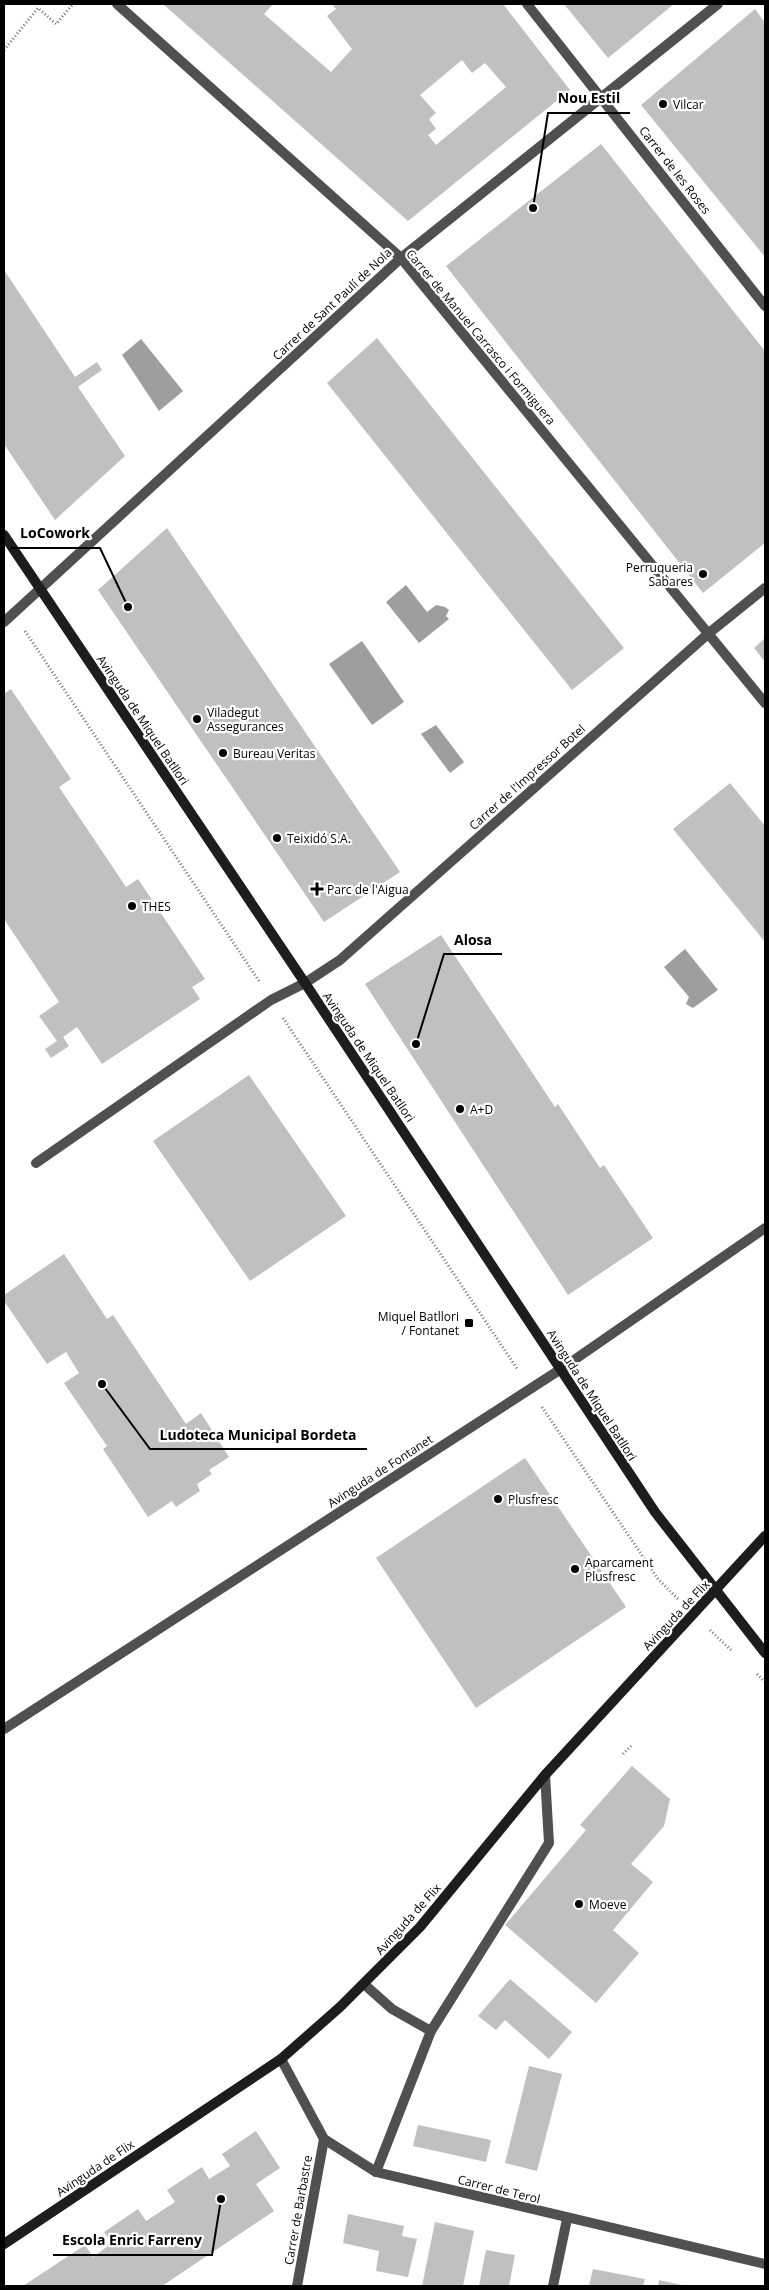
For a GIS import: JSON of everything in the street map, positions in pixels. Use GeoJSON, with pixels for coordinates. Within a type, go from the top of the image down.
{"type":"FeatureCollection","features":[{"type":"Feature","properties":{"kind":"main road","name":"Avinguda de Miquel Batllori"},"geometry":{"type":"LineString","coordinates":[[4,535],[305,983],[655,1512],[765,1653]]}},
{"type":"Feature","properties":{"kind":"main road","name":"Avinguda de Flix"},"geometry":{"type":"LineString","coordinates":[[4,2244],[281,2059],[364,1984],[420,1927],[545,1775],[765,1536]]}},
{"type":"Feature","properties":{"kind":"street","name":"Carrer de Manuel Carrasco i Formiguera"},"geometry":{"type":"LineString","coordinates":[[118,4],[401,258],[765,703]]}},
{"type":"Feature","properties":{"kind":"street","name":"Carrer de les Roses"},"geometry":{"type":"LineString","coordinates":[[527,4],[765,306]]}},
{"type":"Feature","properties":{"kind":"street","name":"Carrer de Sant Paulí de Nola"},"geometry":{"type":"LineString","coordinates":[[4,622],[401,258],[718,4]]}},
{"type":"Feature","properties":{"kind":"street","name":"Carrer de l'Impressor Botel"},"geometry":{"type":"LineString","coordinates":[[36,1163],[271,1000],[305,983],[340,960],[708,633],[765,588]]}},
{"type":"Feature","properties":{"kind":"street","name":"Avinguda de Fontanet"},"geometry":{"type":"LineString","coordinates":[[4,1729],[531,1389],[765,1228]]}},
{"type":"Feature","properties":{"kind":"street"},"geometry":{"type":"LineString","coordinates":[[376,2172],[431,2031],[549,1843],[545,1775]]}},
{"type":"Feature","properties":{"kind":"street"},"geometry":{"type":"LineString","coordinates":[[364,1984],[392,2009],[431,2031]]}},
{"type":"Feature","properties":{"kind":"street","name":"Carrer de Terol"},"geometry":{"type":"LineString","coordinates":[[281,2059],[324,2139],[376,2172],[567,2219],[765,2264]]}},
{"type":"Feature","properties":{"kind":"street","name":"Carrer de Barbastre"},"geometry":{"type":"LineString","coordinates":[[297,2286],[324,2139]]}},
{"type":"Feature","properties":{"kind":"street"},"geometry":{"type":"LineString","coordinates":[[553,2286],[567,2219]]}},
{"type":"Feature","properties":{"kind":"path"},"geometry":{"type":"LineString","coordinates":[[4,50],[38,8],[56,24],[73,4]]}},
{"type":"Feature","properties":{"kind":"path"},"geometry":{"type":"LineString","coordinates":[[13,614],[658,1579],[733,1652]]}},
{"type":"Feature","properties":{"kind":"path"},"geometry":{"type":"LineString","coordinates":[[752,1670],[765,1682]]}},
{"type":"Feature","properties":{"kind":"path"},"geometry":{"type":"LineString","coordinates":[[623,1754],[631,1746]]}},
{"type":"Feature","properties":{"kind":"shaded area"},"geometry":{"type":"Polygon","coordinates":[[[141,339],[183,391],[159,411],[122,355],[141,339]]]}},
{"type":"Feature","properties":{"kind":"shaded area"},"geometry":{"type":"Polygon","coordinates":[[[406,585],[427,612],[436,605],[449,610],[446,616],[449,619],[419,643],[386,602],[406,585]]]}},
{"type":"Feature","properties":{"kind":"shaded area"},"geometry":{"type":"Polygon","coordinates":[[[362,641],[404,702],[372,725],[329,664],[362,641]]]}},
{"type":"Feature","properties":{"kind":"shaded area"},"geometry":{"type":"Polygon","coordinates":[[[436,725],[464,762],[450,773],[421,734],[436,725]]]}},
{"type":"Feature","properties":{"kind":"shaded area"},"geometry":{"type":"Polygon","coordinates":[[[685,949],[718,990],[693,1008],[686,1004],[689,997],[664,967],[685,949]]]}},
{"type":"Feature","properties":{"kind":"building"},"geometry":{"type":"Polygon","coordinates":[[[163,4],[273,4],[264,14],[331,72],[352,49],[327,16],[336,9],[332,4],[503,4],[570,90],[408,221],[163,4]],[[462,60],[420,95],[436,113],[429,119],[436,129],[428,135],[436,145],[506,87],[485,63],[472,73],[462,60]]]}},
{"type":"Feature","properties":{"kind":"building"},"geometry":{"type":"Polygon","coordinates":[[[564,4],[674,4],[608,58],[564,4]]]}},
{"type":"Feature","properties":{"kind":"building"},"geometry":{"type":"Polygon","coordinates":[[[755,9],[765,23],[765,257],[641,105],[755,9]]]}},
{"type":"Feature","properties":{"kind":"building"},"geometry":{"type":"Polygon","coordinates":[[[601,144],[765,351],[765,543],[703,593],[446,266],[601,144]]]}},
{"type":"Feature","properties":{"kind":"building"},"geometry":{"type":"Polygon","coordinates":[[[4,270],[75,377],[97,362],[102,370],[78,387],[125,456],[55,520],[4,444],[4,270]]]}},
{"type":"Feature","properties":{"kind":"building"},"geometry":{"type":"Polygon","coordinates":[[[377,338],[624,648],[572,690],[327,383],[377,338]]]}},
{"type":"Feature","properties":{"kind":"building"},"geometry":{"type":"Polygon","coordinates":[[[167,528],[400,872],[324,922],[98,590],[167,528]]]}},
{"type":"Feature","properties":{"kind":"building"},"geometry":{"type":"Polygon","coordinates":[[[765,638],[765,662],[754,648],[765,638]]]}},
{"type":"Feature","properties":{"kind":"building"},"geometry":{"type":"Polygon","coordinates":[[[11,689],[71,779],[59,787],[126,887],[138,879],[205,979],[192,987],[200,999],[102,1064],[77,1027],[63,1037],[69,1046],[51,1058],[45,1049],[57,1041],[39,1016],[59,1002],[4,919],[4,694],[11,689]]]}},
{"type":"Feature","properties":{"kind":"building"},"geometry":{"type":"Polygon","coordinates":[[[730,783],[765,826],[765,942],[673,829],[730,783]]]}},
{"type":"Feature","properties":{"kind":"building"},"geometry":{"type":"Polygon","coordinates":[[[441,935],[555,1107],[558,1104],[600,1168],[604,1165],[653,1238],[568,1295],[365,984],[441,935]]]}},
{"type":"Feature","properties":{"kind":"building"},"geometry":{"type":"Polygon","coordinates":[[[249,1075],[346,1216],[250,1281],[153,1141],[249,1075]]]}},
{"type":"Feature","properties":{"kind":"building"},"geometry":{"type":"Polygon","coordinates":[[[64,1254],[107,1319],[113,1315],[186,1424],[201,1413],[229,1457],[209,1470],[212,1474],[197,1484],[200,1491],[176,1507],[172,1501],[148,1517],[103,1449],[107,1446],[64,1383],[79,1373],[66,1352],[47,1364],[4,1301],[4,1295],[64,1254]]]}},
{"type":"Feature","properties":{"kind":"building"},"geometry":{"type":"Polygon","coordinates":[[[525,1458],[626,1607],[476,1708],[376,1558],[525,1458]]]}},
{"type":"Feature","properties":{"kind":"building","name":"Moeve"},"geometry":{"type":"Polygon","coordinates":[[[632,1766],[670,1799],[664,1826],[631,1864],[653,1882],[613,1930],[639,1953],[596,2003],[505,1925],[586,1830],[580,1825],[632,1766]]]}},
{"type":"Feature","properties":{"kind":"building"},"geometry":{"type":"Polygon","coordinates":[[[510,1979],[572,2032],[549,2059],[505,2020],[496,2030],[478,2016],[510,1979]]]}},
{"type":"Feature","properties":{"kind":"building"},"geometry":{"type":"Polygon","coordinates":[[[529,2066],[562,2074],[537,2171],[505,2163],[529,2066]]]}},
{"type":"Feature","properties":{"kind":"building"},"geometry":{"type":"Polygon","coordinates":[[[418,2125],[491,2140],[486,2162],[413,2146],[418,2125]]]}},
{"type":"Feature","properties":{"kind":"building"},"geometry":{"type":"Polygon","coordinates":[[[256,2131],[280,2168],[256,2184],[274,2211],[162,2286],[23,2286],[85,2245],[93,2257],[112,2243],[104,2232],[138,2209],[146,2221],[175,2202],[167,2190],[202,2167],[209,2179],[230,2166],[222,2154],[256,2131]]]}},
{"type":"Feature","properties":{"kind":"building"},"geometry":{"type":"Polygon","coordinates":[[[348,2214],[404,2226],[402,2236],[417,2239],[408,2277],[376,2271],[379,2251],[343,2243],[348,2214]]]}},
{"type":"Feature","properties":{"kind":"building"},"geometry":{"type":"Polygon","coordinates":[[[435,2222],[474,2231],[463,2286],[422,2286],[435,2222]]]}},
{"type":"Feature","properties":{"kind":"building"},"geometry":{"type":"Polygon","coordinates":[[[486,2250],[515,2255],[509,2286],[479,2286],[486,2250]]]}},
{"type":"Feature","properties":{"kind":"building"},"geometry":{"type":"Polygon","coordinates":[[[593,2269],[645,2279],[643,2286],[589,2286],[593,2269]]]}},
{"type":"Feature","properties":{"kind":"building"},"geometry":{"type":"Polygon","coordinates":[[[659,2280],[682,2285],[658,2286],[659,2280]]]}},
{"type":"Feature","properties":{"kind":"place","name":"Vilcar"},"geometry":{"type":"Point","coordinates":[663,104]}},
{"type":"Feature","properties":{"kind":"place","name":"Nou Estil"},"geometry":{"type":"Point","coordinates":[533,208]}},
{"type":"Feature","properties":{"kind":"place","name":"Perruqueria Sabares"},"geometry":{"type":"Point","coordinates":[703,574]}},
{"type":"Feature","properties":{"kind":"place","name":"LoCowork"},"geometry":{"type":"Point","coordinates":[128,607]}},
{"type":"Feature","properties":{"kind":"place","name":"Viladegut Assegurances"},"geometry":{"type":"Point","coordinates":[197,719]}},
{"type":"Feature","properties":{"kind":"place","name":"Bureau Veritas"},"geometry":{"type":"Point","coordinates":[223,753]}},
{"type":"Feature","properties":{"kind":"place","name":"Teixidó S.A."},"geometry":{"type":"Point","coordinates":[277,838]}},
{"type":"Feature","properties":{"kind":"place","name":"Parc de l'Aigua"},"geometry":{"type":"Point","coordinates":[317,889]}},
{"type":"Feature","properties":{"kind":"place","name":"THES"},"geometry":{"type":"Point","coordinates":[132,906]}},
{"type":"Feature","properties":{"kind":"place","name":"Alosa"},"geometry":{"type":"Point","coordinates":[416,1044]}},
{"type":"Feature","properties":{"kind":"place","name":"A+D"},"geometry":{"type":"Point","coordinates":[460,1109]}},
{"type":"Feature","properties":{"kind":"place","name":"Miquel Batllori / Fontanet"},"geometry":{"type":"Point","coordinates":[469,1323]}},
{"type":"Feature","properties":{"kind":"place","name":"Ludoteca Municipal Bordeta"},"geometry":{"type":"Point","coordinates":[102,1384]}},
{"type":"Feature","properties":{"kind":"place","name":"Plusfresc"},"geometry":{"type":"Point","coordinates":[498,1499]}},
{"type":"Feature","properties":{"kind":"place","name":"Aparcament Plusfresc"},"geometry":{"type":"Point","coordinates":[575,1569]}},
{"type":"Feature","properties":{"kind":"place","name":"Moeve"},"geometry":{"type":"Point","coordinates":[579,1904]}},
{"type":"Feature","properties":{"kind":"place","name":"Escola Enric Farreny"},"geometry":{"type":"Point","coordinates":[221,2199]}}]}
